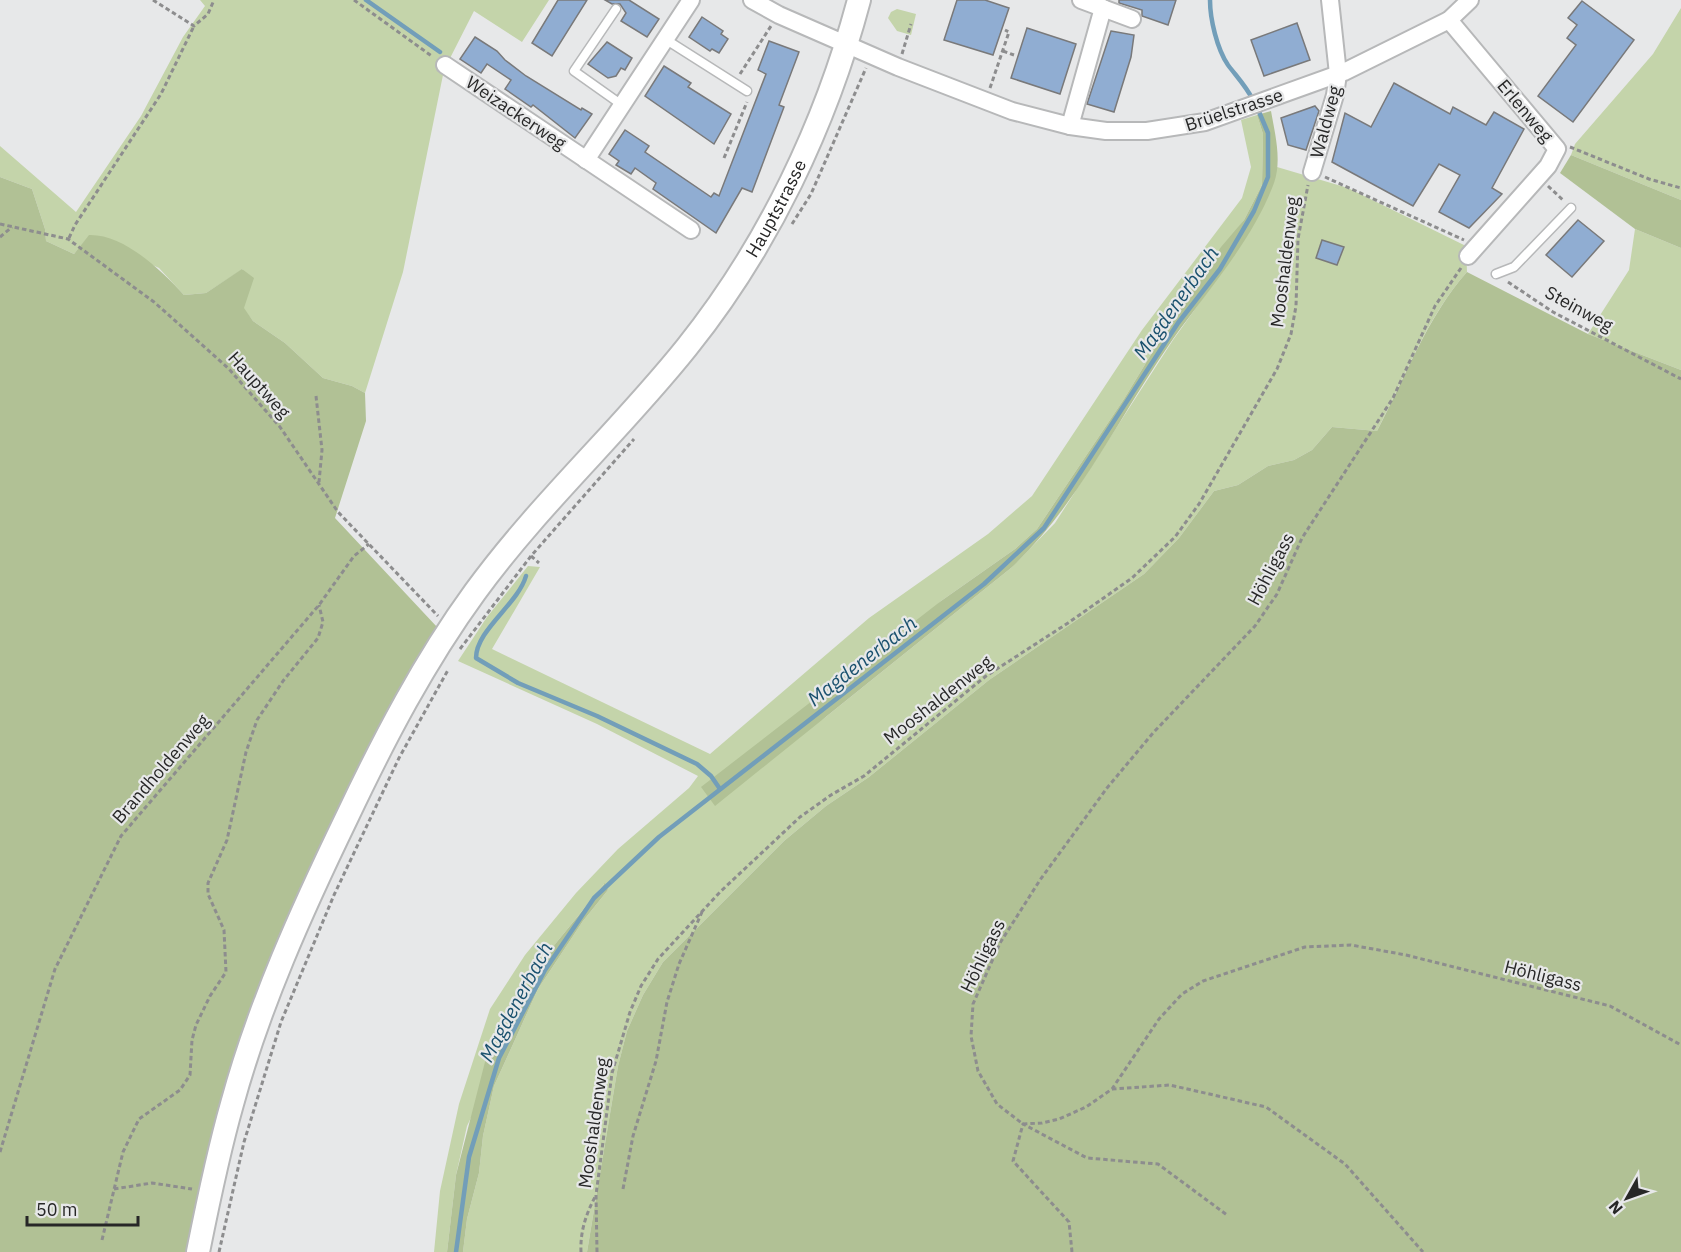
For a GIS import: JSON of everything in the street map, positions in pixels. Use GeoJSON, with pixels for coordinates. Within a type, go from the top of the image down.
{"type":"FeatureCollection","features":[{"type":"Feature","properties":{"kind":"main road","name":"Hauptstrasse"},"geometry":{"type":"LineString","coordinates":[[198,1252],[210,1192],[236,1091],[268,996],[306,904],[407,698],[450,627],[513,543],[689,345],[741,273],[801,162],[824,109],[859,0]]}},
{"type":"Feature","properties":{"kind":"street","name":"Weizackerweg"},"geometry":{"type":"LineString","coordinates":[[586,160],[691,0]]}},
{"type":"Feature","properties":{"kind":"street"},"geometry":{"type":"LineString","coordinates":[[752,0],[778,15],[847,43]]}},
{"type":"Feature","properties":{"kind":"street"},"geometry":{"type":"LineString","coordinates":[[1081,0],[1132,19]]}},
{"type":"Feature","properties":{"kind":"street","name":"Waldweg"},"geometry":{"type":"LineString","coordinates":[[1312,172],[1335,95],[1338,74],[1329,0]]}},
{"type":"Feature","properties":{"kind":"street","name":"Brüelstrasse"},"geometry":{"type":"LineString","coordinates":[[847,43],[898,67],[1012,111],[1070,126],[1107,131],[1147,132],[1177,128],[1239,111],[1338,74],[1449,20],[1470,0]]}},
{"type":"Feature","properties":{"kind":"street"},"geometry":{"type":"LineString","coordinates":[[1070,126],[1103,8]]}},
{"type":"Feature","properties":{"kind":"street","name":"Erlenweg"},"geometry":{"type":"LineString","coordinates":[[1449,20],[1557,149],[1548,166],[1472,251]]}},
{"type":"Feature","properties":{"kind":"street","name":"Weizackerweg"},"geometry":{"type":"LineString","coordinates":[[445,65],[690,230]]}},
{"type":"Feature","properties":{"kind":"lane"},"geometry":{"type":"LineString","coordinates":[[616,9],[574,71],[622,105]]}},
{"type":"Feature","properties":{"kind":"lane"},"geometry":{"type":"LineString","coordinates":[[664,39],[747,91]]}},
{"type":"Feature","properties":{"kind":"lane"},"geometry":{"type":"LineString","coordinates":[[1496,274],[1514,267],[1571,208]]}},
{"type":"Feature","properties":{"kind":"path"},"geometry":{"type":"LineString","coordinates":[[153,0],[194,26]]}},
{"type":"Feature","properties":{"kind":"path"},"geometry":{"type":"LineString","coordinates":[[68,239],[161,94],[194,26],[208,14],[214,0]]}},
{"type":"Feature","properties":{"kind":"path"},"geometry":{"type":"LineString","coordinates":[[354,0],[445,65]]}},
{"type":"Feature","properties":{"kind":"path"},"geometry":{"type":"LineString","coordinates":[[898,67],[911,24]]}},
{"type":"Feature","properties":{"kind":"path"},"geometry":{"type":"LineString","coordinates":[[985,101],[1009,32],[1005,30]]}},
{"type":"Feature","properties":{"kind":"path"},"geometry":{"type":"LineString","coordinates":[[734,84],[765,38]]}},
{"type":"Feature","properties":{"kind":"path"},"geometry":{"type":"LineString","coordinates":[[1003,51],[1014,55]]}},
{"type":"Feature","properties":{"kind":"path"},"geometry":{"type":"LineString","coordinates":[[785,234],[811,194],[872,55]]}},
{"type":"Feature","properties":{"kind":"path"},"geometry":{"type":"LineString","coordinates":[[724,158],[747,106],[747,91]]}},
{"type":"Feature","properties":{"kind":"path"},"geometry":{"type":"LineString","coordinates":[[1557,149],[1569,147],[1582,150],[1641,176],[1681,188]]}},
{"type":"Feature","properties":{"kind":"path"},"geometry":{"type":"LineString","coordinates":[[1312,172],[1472,251]]}},
{"type":"Feature","properties":{"kind":"path","name":"Mooshaldenweg"},"geometry":{"type":"LineString","coordinates":[[597,1252],[596,1195],[612,1073],[630,1012],[641,986],[658,958],[703,910],[800,817],[831,795],[864,776],[986,676],[1132,578],[1175,537],[1199,504],[1277,369],[1292,334],[1296,306],[1298,239],[1312,172]]}},
{"type":"Feature","properties":{"kind":"path"},"geometry":{"type":"LineString","coordinates":[[1549,186],[1558,195]]}},
{"type":"Feature","properties":{"kind":"path","name":"Hauptweg"},"geometry":{"type":"LineString","coordinates":[[0,224],[68,239],[154,302],[229,369],[280,426],[338,512],[450,627]]}},
{"type":"Feature","properties":{"kind":"path"},"geometry":{"type":"LineString","coordinates":[[0,237],[12,227]]}},
{"type":"Feature","properties":{"kind":"path","name":"Höhligass"},"geometry":{"type":"LineString","coordinates":[[1472,251],[1435,306],[1394,398],[1302,538],[1277,594],[1256,626],[1153,733],[1107,788],[1041,880],[1000,943],[973,1004],[971,1036],[978,1071],[997,1104],[1023,1124],[1059,1119],[1086,1107],[1112,1089],[1159,1019],[1182,994],[1203,981],[1305,947],[1351,945],[1611,1006],[1681,1045]]}},
{"type":"Feature","properties":{"kind":"path","name":"Steinweg"},"geometry":{"type":"LineString","coordinates":[[1496,274],[1553,312],[1681,379]]}},
{"type":"Feature","properties":{"kind":"path"},"geometry":{"type":"LineString","coordinates":[[316,396],[322,450],[319,484]]}},
{"type":"Feature","properties":{"kind":"path"},"geometry":{"type":"LineString","coordinates":[[454,658],[499,594],[640,432]]}},
{"type":"Feature","properties":{"kind":"path","name":"Brandholdenweg"},"geometry":{"type":"LineString","coordinates":[[0,1152],[55,969],[121,836],[319,605],[354,556],[369,544]]}},
{"type":"Feature","properties":{"kind":"path"},"geometry":{"type":"LineString","coordinates":[[102,1239],[123,1152],[139,1119],[180,1090],[190,1075],[192,1040],[196,1025],[210,996],[226,972],[224,930],[208,894],[208,883],[227,840],[246,752],[257,720],[283,681],[318,638],[323,622],[319,605]]}},
{"type":"Feature","properties":{"kind":"path"},"geometry":{"type":"LineString","coordinates":[[219,1252],[244,1142],[281,1022],[334,895],[399,758],[448,668]]}},
{"type":"Feature","properties":{"kind":"path"},"geometry":{"type":"LineString","coordinates":[[623,1189],[633,1136],[656,1060],[667,1002],[679,963],[703,910]]}},
{"type":"Feature","properties":{"kind":"path"},"geometry":{"type":"LineString","coordinates":[[1112,1089],[1170,1085],[1266,1107],[1345,1164],[1423,1252]]}},
{"type":"Feature","properties":{"kind":"path"},"geometry":{"type":"LineString","coordinates":[[1072,1252],[1069,1222],[1013,1161],[1023,1124],[1087,1158],[1158,1164],[1227,1215]]}},
{"type":"Feature","properties":{"kind":"path"},"geometry":{"type":"LineString","coordinates":[[114,1189],[152,1183],[210,1192]]}},
{"type":"Feature","properties":{"kind":"path"},"geometry":{"type":"LineString","coordinates":[[580,1252],[580,1238],[587,1212],[596,1195]]}},
{"type":"Feature","properties":{"kind":"green space"},"geometry":{"type":"Polygon","coordinates":[[[200,0],[549,0],[522,42],[474,11],[444,70],[403,272],[365,393],[352,386],[323,378],[285,343],[253,321],[243,308],[243,269],[206,293],[184,295],[159,268],[89,236],[74,254],[46,241],[45,229],[32,189],[0,177],[0,146],[76,212],[141,116],[183,37],[205,6],[200,0]]]}},
{"type":"Feature","properties":{"kind":"green space"},"geometry":{"type":"Polygon","coordinates":[[[1681,8],[1681,200],[1571,155],[1575,144],[1653,54],[1681,8]]]}},
{"type":"Feature","properties":{"kind":"green space"},"geometry":{"type":"Polygon","coordinates":[[[897,9],[916,14],[911,35],[897,31],[888,18],[891,12],[897,9]]]}},
{"type":"Feature","properties":{"kind":"green space"},"geometry":{"type":"Polygon","coordinates":[[[1271,111],[1277,147],[1276,174],[1254,225],[1229,264],[1153,368],[1098,458],[1058,516],[1011,568],[715,806],[701,787],[941,601],[1015,549],[1037,529],[1124,399],[1186,297],[1221,247],[1244,220],[1262,185],[1263,134],[1257,115],[1271,111]]]}},
{"type":"Feature","properties":{"kind":"green space"},"geometry":{"type":"Polygon","coordinates":[[[1257,115],[1263,134],[1262,185],[1244,220],[1186,297],[1124,399],[1037,529],[1015,549],[941,601],[822,720],[1011,568],[1055,523],[1173,340],[1236,252],[1263,205],[1277,167],[1348,188],[1466,246],[1467,272],[1428,328],[1377,431],[1332,427],[1312,450],[1294,460],[1268,466],[1238,485],[1214,491],[1179,538],[1144,574],[989,680],[869,777],[826,806],[784,841],[663,962],[643,995],[627,1031],[618,1066],[587,1252],[463,1252],[467,1219],[479,1173],[483,1136],[494,1086],[538,989],[583,921],[608,890],[604,884],[556,943],[467,1126],[456,1175],[447,1252],[434,1252],[440,1191],[459,1104],[490,1009],[525,955],[576,893],[618,849],[689,788],[698,776],[597,724],[458,661],[487,617],[528,566],[540,567],[492,649],[710,754],[869,618],[988,534],[1032,496],[1142,330],[1242,198],[1251,167],[1241,120],[1257,115]]]}},
{"type":"Feature","properties":{"kind":"green space"},"geometry":{"type":"Polygon","coordinates":[[[1571,155],[1681,200],[1681,248],[1635,229],[1560,173],[1571,155]]]}},
{"type":"Feature","properties":{"kind":"green space"},"geometry":{"type":"Polygon","coordinates":[[[0,177],[32,189],[45,229],[46,241],[74,254],[89,235],[115,240],[141,255],[184,295],[206,293],[242,269],[254,278],[244,308],[253,321],[285,343],[323,378],[352,386],[365,393],[366,421],[335,518],[437,627],[302,890],[241,1051],[202,1176],[187,1252],[0,1252],[0,177]]]}},
{"type":"Feature","properties":{"kind":"green space"},"geometry":{"type":"Polygon","coordinates":[[[1635,229],[1681,248],[1681,370],[1588,334],[1629,270],[1635,229]]]}},
{"type":"Feature","properties":{"kind":"green space"},"geometry":{"type":"Polygon","coordinates":[[[1467,272],[1588,334],[1681,370],[1681,1252],[587,1252],[618,1066],[627,1031],[643,995],[663,962],[784,841],[826,806],[869,777],[989,680],[1144,574],[1179,538],[1214,491],[1238,485],[1268,466],[1294,460],[1312,450],[1332,427],[1377,431],[1428,328],[1467,272]]]}},
{"type":"Feature","properties":{"kind":"green space"},"geometry":{"type":"Polygon","coordinates":[[[605,883],[608,890],[583,921],[538,989],[494,1086],[483,1136],[479,1173],[467,1219],[463,1252],[447,1252],[456,1175],[486,1058],[513,1007],[556,943],[605,883]]]}},
{"type":"Feature","properties":{"kind":"building"},"geometry":{"type":"Polygon","coordinates":[[[558,0],[587,0],[552,56],[532,43],[558,0]]]}},
{"type":"Feature","properties":{"kind":"building"},"geometry":{"type":"Polygon","coordinates":[[[605,0],[629,0],[659,19],[647,37],[621,21],[626,13],[620,4],[612,4],[605,0]]]}},
{"type":"Feature","properties":{"kind":"building"},"geometry":{"type":"Polygon","coordinates":[[[957,0],[985,0],[1009,8],[993,55],[944,40],[957,0]]]}},
{"type":"Feature","properties":{"kind":"building"},"geometry":{"type":"Polygon","coordinates":[[[1119,0],[1176,0],[1168,25],[1142,16],[1142,10],[1119,3],[1119,0]]]}},
{"type":"Feature","properties":{"kind":"building"},"geometry":{"type":"Polygon","coordinates":[[[1582,1],[1634,40],[1573,122],[1538,96],[1576,45],[1567,38],[1577,25],[1568,18],[1582,1]]]}},
{"type":"Feature","properties":{"kind":"building"},"geometry":{"type":"Polygon","coordinates":[[[702,17],[723,31],[721,34],[728,39],[719,53],[712,49],[710,51],[689,37],[702,17]]]}},
{"type":"Feature","properties":{"kind":"building"},"geometry":{"type":"Polygon","coordinates":[[[1297,23],[1310,60],[1264,76],[1251,40],[1297,23]]]}},
{"type":"Feature","properties":{"kind":"building"},"geometry":{"type":"Polygon","coordinates":[[[1027,28],[1076,44],[1060,94],[1011,78],[1027,28]]]}},
{"type":"Feature","properties":{"kind":"building"},"geometry":{"type":"Polygon","coordinates":[[[1111,31],[1134,35],[1131,57],[1114,112],[1087,104],[1111,31]]]}},
{"type":"Feature","properties":{"kind":"building"},"geometry":{"type":"Polygon","coordinates":[[[475,37],[497,51],[526,76],[581,110],[582,108],[592,114],[575,138],[533,105],[531,107],[505,89],[511,80],[487,64],[481,73],[460,59],[475,37]]]}},
{"type":"Feature","properties":{"kind":"building"},"geometry":{"type":"Polygon","coordinates":[[[769,41],[799,52],[779,105],[784,107],[752,192],[742,188],[716,233],[653,189],[656,183],[635,168],[631,174],[616,165],[619,161],[609,154],[625,130],[649,146],[645,152],[711,197],[714,193],[719,196],[766,74],[758,70],[769,41]]]}},
{"type":"Feature","properties":{"kind":"building"},"geometry":{"type":"Polygon","coordinates":[[[607,42],[632,58],[625,70],[621,68],[616,76],[608,78],[588,64],[607,42]]]}},
{"type":"Feature","properties":{"kind":"building"},"geometry":{"type":"Polygon","coordinates":[[[664,66],[691,83],[688,87],[731,114],[714,144],[645,96],[664,66]]]}},
{"type":"Feature","properties":{"kind":"building"},"geometry":{"type":"Polygon","coordinates":[[[1394,83],[1450,114],[1453,107],[1486,125],[1494,112],[1524,129],[1492,188],[1502,194],[1469,228],[1439,212],[1460,175],[1439,164],[1413,206],[1332,162],[1345,113],[1371,127],[1394,83]]]}},
{"type":"Feature","properties":{"kind":"building"},"geometry":{"type":"Polygon","coordinates":[[[1315,106],[1319,111],[1306,150],[1288,145],[1281,118],[1315,106]]]}},
{"type":"Feature","properties":{"kind":"building"},"geometry":{"type":"Polygon","coordinates":[[[1578,220],[1604,241],[1572,277],[1546,255],[1578,220]]]}},
{"type":"Feature","properties":{"kind":"building"},"geometry":{"type":"Polygon","coordinates":[[[1322,240],[1344,247],[1337,265],[1316,258],[1322,240]]]}},
{"type":"Feature","properties":{"kind":"waterway"},"geometry":{"type":"LineString","coordinates":[[366,0],[440,52]]}},
{"type":"Feature","properties":{"kind":"waterway"},"geometry":{"type":"LineString","coordinates":[[1210,0],[1217,42],[1228,65],[1253,100]]}},
{"type":"Feature","properties":{"kind":"waterway","name":"Magdenerbach"},"geometry":{"type":"LineString","coordinates":[[456,1252],[469,1157],[499,1058],[545,970],[594,898],[659,837],[984,584],[1044,528],[1178,323],[1220,269],[1254,211],[1268,177],[1268,133],[1257,107]]}},
{"type":"Feature","properties":{"kind":"waterway"},"geometry":{"type":"LineString","coordinates":[[526,576],[515,597],[483,637],[476,658],[518,683],[597,716],[697,764],[711,776],[720,789]]}}]}
